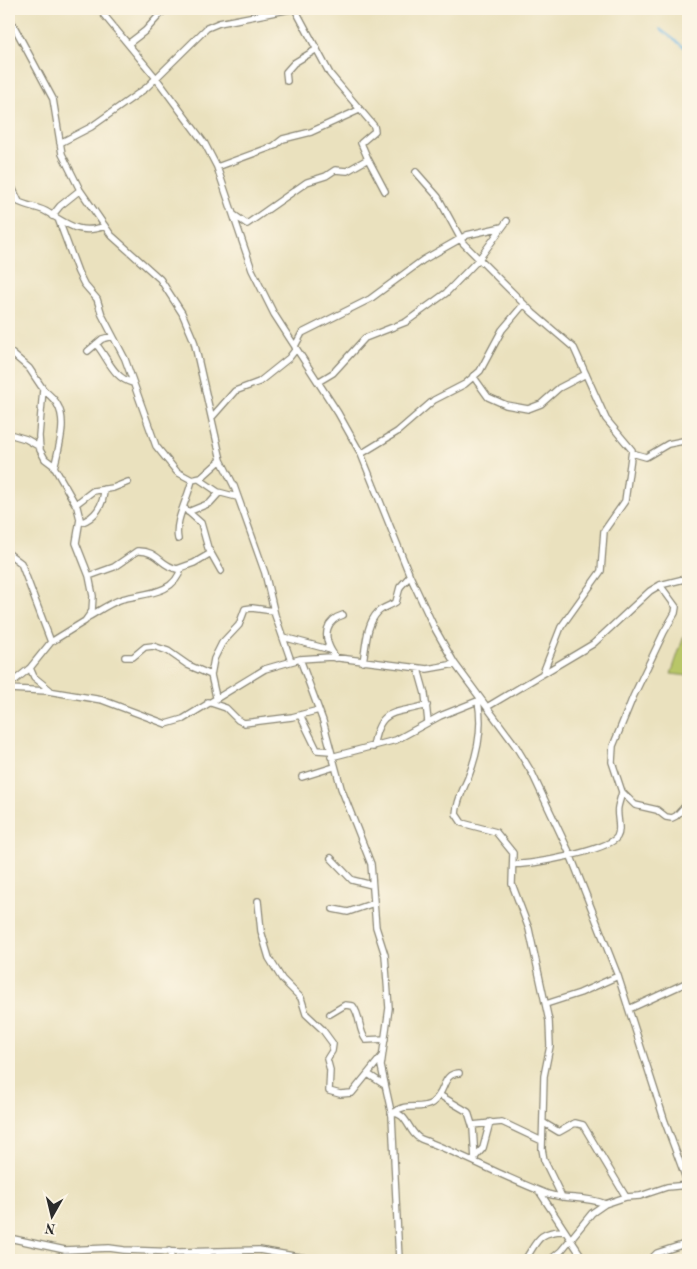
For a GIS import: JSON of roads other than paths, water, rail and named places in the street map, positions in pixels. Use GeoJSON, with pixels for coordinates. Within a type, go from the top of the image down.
{"type":"FeatureCollection","features":[{"type":"Feature","properties":{"kind":"street"},"geometry":{"type":"LineString","coordinates":[[99,9],[156,78],[197,132],[217,167],[252,270],[274,314],[338,413],[361,454],[410,576],[434,627],[455,664],[532,773],[570,854],[618,976],[665,1122],[686,1174],[688,1185],[667,1187],[640,1196],[626,1197],[605,1204],[592,1213],[570,1241],[550,1260]]}},
{"type":"Feature","properties":{"kind":"street"},"geometry":{"type":"LineString","coordinates":[[128,44],[145,31],[165,9]]}},
{"type":"Feature","properties":{"kind":"street"},"geometry":{"type":"LineString","coordinates":[[60,143],[91,127],[156,78],[199,34],[212,26],[291,9]]}},
{"type":"Feature","properties":{"kind":"street"},"geometry":{"type":"LineString","coordinates":[[295,9],[330,74],[358,110],[376,128],[361,143],[385,191]]}},
{"type":"Feature","properties":{"kind":"street"},"geometry":{"type":"LineString","coordinates":[[9,17],[53,99],[64,160],[80,190],[105,226],[123,247],[160,279],[182,313],[201,360],[221,460],[237,497],[270,586],[274,611],[291,661]]}},
{"type":"Feature","properties":{"kind":"street"},"geometry":{"type":"LineString","coordinates":[[287,80],[286,72],[291,64],[317,49]]}},
{"type":"Feature","properties":{"kind":"street"},"geometry":{"type":"LineString","coordinates":[[217,167],[274,146],[283,138],[311,132],[358,110]]}},
{"type":"Feature","properties":{"kind":"street"},"geometry":{"type":"LineString","coordinates":[[232,213],[247,224],[307,182],[326,176],[335,170],[347,170],[368,159]]}},
{"type":"Feature","properties":{"kind":"street"},"geometry":{"type":"LineString","coordinates":[[416,172],[438,197],[460,239],[524,304],[567,341],[578,354],[606,419],[629,445],[632,453],[625,501],[604,530],[601,571],[561,627],[543,673]]}},
{"type":"Feature","properties":{"kind":"street"},"geometry":{"type":"LineString","coordinates":[[9,181],[19,202],[46,212],[59,221],[86,231],[105,226]]}},
{"type":"Feature","properties":{"kind":"street"},"geometry":{"type":"LineString","coordinates":[[52,216],[60,206],[80,190]]}},
{"type":"Feature","properties":{"kind":"street"},"geometry":{"type":"LineString","coordinates":[[318,382],[333,373],[365,338],[406,322],[437,301],[479,259],[507,220]]}},
{"type":"Feature","properties":{"kind":"street"},"geometry":{"type":"LineString","coordinates":[[59,221],[78,272],[84,284],[97,299],[102,315],[125,359],[132,383],[148,418],[156,446],[177,472],[192,480],[199,479],[221,460]]}},
{"type":"Feature","properties":{"kind":"street"},"geometry":{"type":"LineString","coordinates":[[213,416],[235,391],[259,382],[274,368],[289,358],[296,348],[300,335],[305,331],[370,299],[423,260],[460,239],[482,230],[502,227]]}},
{"type":"Feature","properties":{"kind":"street"},"geometry":{"type":"LineString","coordinates":[[361,454],[397,432],[434,400],[465,384],[484,367],[508,320],[524,304]]}},
{"type":"Feature","properties":{"kind":"street"},"geometry":{"type":"LineString","coordinates":[[88,351],[102,339],[113,336]]}},
{"type":"Feature","properties":{"kind":"street"},"geometry":{"type":"LineString","coordinates":[[96,344],[118,376],[132,383]]}},
{"type":"Feature","properties":{"kind":"street"},"geometry":{"type":"LineString","coordinates":[[9,351],[29,368],[43,389],[56,402],[61,413],[61,433],[54,468]]}},
{"type":"Feature","properties":{"kind":"street"},"geometry":{"type":"LineString","coordinates":[[473,376],[488,397],[506,405],[528,409],[541,404],[559,388],[586,374]]}},
{"type":"Feature","properties":{"kind":"street"},"geometry":{"type":"LineString","coordinates":[[43,389],[40,448],[42,455],[54,468],[76,504],[80,523],[76,543],[89,576],[93,596],[89,617]]}},
{"type":"Feature","properties":{"kind":"street"},"geometry":{"type":"LineString","coordinates":[[9,434],[26,439],[40,448]]}},
{"type":"Feature","properties":{"kind":"street"},"geometry":{"type":"LineString","coordinates":[[632,453],[646,457],[668,444],[688,440]]}},
{"type":"Feature","properties":{"kind":"street"},"geometry":{"type":"LineString","coordinates":[[199,479],[219,493],[237,497]]}},
{"type":"Feature","properties":{"kind":"street"},"geometry":{"type":"LineString","coordinates":[[178,539],[177,522],[186,510],[192,480]]}},
{"type":"Feature","properties":{"kind":"street"},"geometry":{"type":"LineString","coordinates":[[76,504],[87,494],[118,487],[128,482]]}},
{"type":"Feature","properties":{"kind":"street"},"geometry":{"type":"LineString","coordinates":[[80,523],[98,512],[104,499],[104,489]]}},
{"type":"Feature","properties":{"kind":"street"},"geometry":{"type":"LineString","coordinates":[[186,510],[210,503],[219,493]]}},
{"type":"Feature","properties":{"kind":"street"},"geometry":{"type":"LineString","coordinates":[[186,510],[201,523],[210,553],[221,571]]}},
{"type":"Feature","properties":{"kind":"street"},"geometry":{"type":"LineString","coordinates":[[89,576],[114,567],[137,552],[154,554],[166,564],[180,568],[210,553]]}},
{"type":"Feature","properties":{"kind":"street"},"geometry":{"type":"LineString","coordinates":[[9,554],[21,563],[52,642]]}},
{"type":"Feature","properties":{"kind":"street"},"geometry":{"type":"LineString","coordinates":[[9,687],[30,668],[52,642],[81,625],[89,617],[120,600],[167,587],[177,579],[180,568]]}},
{"type":"Feature","properties":{"kind":"street"},"geometry":{"type":"LineString","coordinates":[[363,662],[367,638],[374,617],[378,612],[396,602],[399,589],[410,576]]}},
{"type":"Feature","properties":{"kind":"street"},"geometry":{"type":"LineString","coordinates":[[487,707],[593,644],[650,591],[688,578]]}},
{"type":"Feature","properties":{"kind":"street"},"geometry":{"type":"LineString","coordinates":[[660,586],[676,607],[675,613],[655,650],[613,746],[612,762],[622,792],[635,805],[657,810],[669,818],[676,816],[688,803]]}},
{"type":"Feature","properties":{"kind":"street"},"geometry":{"type":"LineString","coordinates":[[216,697],[211,675],[217,650],[239,625],[244,610],[252,608],[274,611]]}},
{"type":"Feature","properties":{"kind":"street"},"geometry":{"type":"LineString","coordinates":[[336,658],[327,637],[328,625],[333,619],[343,615]]}},
{"type":"Feature","properties":{"kind":"street"},"geometry":{"type":"LineString","coordinates":[[283,637],[331,650]]}},
{"type":"Feature","properties":{"kind":"street"},"geometry":{"type":"LineString","coordinates":[[125,657],[133,657],[145,647],[153,646],[211,675]]}},
{"type":"Feature","properties":{"kind":"street"},"geometry":{"type":"LineString","coordinates":[[9,687],[51,691],[102,700],[166,724],[183,719],[216,697],[265,669],[300,659],[336,658],[418,669],[436,669],[455,664]]}},
{"type":"Feature","properties":{"kind":"street"},"geometry":{"type":"LineString","coordinates":[[300,659],[319,710],[334,767],[371,864],[377,931],[385,955],[389,1008],[382,1056],[383,1084],[393,1112],[396,1161],[396,1242],[399,1260]]}},
{"type":"Feature","properties":{"kind":"street"},"geometry":{"type":"LineString","coordinates":[[30,668],[34,677],[51,691]]}},
{"type":"Feature","properties":{"kind":"street"},"geometry":{"type":"LineString","coordinates":[[418,669],[427,705],[428,722]]}},
{"type":"Feature","properties":{"kind":"street"},"geometry":{"type":"LineString","coordinates":[[300,715],[316,750],[331,754],[373,747],[405,736],[428,722],[480,700]]}},
{"type":"Feature","properties":{"kind":"street"},"geometry":{"type":"LineString","coordinates":[[480,700],[479,739],[471,769],[458,798],[456,814],[462,823],[487,828],[501,836],[513,853],[512,884],[528,929],[549,1021],[550,1046],[544,1076],[542,1141],[544,1160],[562,1197]]}},
{"type":"Feature","properties":{"kind":"street"},"geometry":{"type":"LineString","coordinates":[[208,702],[226,708],[238,720],[244,723],[300,715],[319,710]]}},
{"type":"Feature","properties":{"kind":"street"},"geometry":{"type":"LineString","coordinates":[[373,747],[378,728],[389,713],[427,705]]}},
{"type":"Feature","properties":{"kind":"street"},"geometry":{"type":"LineString","coordinates":[[302,777],[334,767]]}},
{"type":"Feature","properties":{"kind":"street"},"geometry":{"type":"LineString","coordinates":[[514,864],[540,863],[598,847],[617,838],[619,829],[617,809],[622,792]]}},
{"type":"Feature","properties":{"kind":"street"},"geometry":{"type":"LineString","coordinates":[[620,801],[627,798]]}},
{"type":"Feature","properties":{"kind":"street"},"geometry":{"type":"LineString","coordinates":[[331,858],[352,880],[360,884],[372,885]]}},
{"type":"Feature","properties":{"kind":"street"},"geometry":{"type":"LineString","coordinates":[[258,902],[261,930],[269,958],[282,979],[301,998],[306,1014],[322,1029],[332,1044],[332,1051],[326,1059],[330,1070],[329,1091],[342,1094],[352,1093],[382,1056]]}},
{"type":"Feature","properties":{"kind":"street"},"geometry":{"type":"LineString","coordinates":[[333,909],[348,912],[374,903]]}},
{"type":"Feature","properties":{"kind":"street"},"geometry":{"type":"LineString","coordinates":[[546,1004],[580,993],[618,976]]}},
{"type":"Feature","properties":{"kind":"street"},"geometry":{"type":"LineString","coordinates":[[629,1009],[688,982]]}},
{"type":"Feature","properties":{"kind":"street"},"geometry":{"type":"LineString","coordinates":[[330,1014],[345,1004],[353,1006],[358,1015],[360,1029],[366,1040],[371,1042],[385,1039]]}},
{"type":"Feature","properties":{"kind":"street"},"geometry":{"type":"LineString","coordinates":[[393,1112],[405,1106],[426,1107],[440,1096],[447,1077],[452,1073],[460,1073]]}},
{"type":"Feature","properties":{"kind":"street"},"geometry":{"type":"LineString","coordinates":[[368,1074],[383,1084]]}},
{"type":"Feature","properties":{"kind":"street"},"geometry":{"type":"LineString","coordinates":[[440,1096],[463,1107],[468,1112],[472,1125],[475,1158]]}},
{"type":"Feature","properties":{"kind":"street"},"geometry":{"type":"LineString","coordinates":[[393,1112],[409,1123],[418,1137],[475,1158],[539,1190],[562,1197],[590,1199],[605,1204]]}},
{"type":"Feature","properties":{"kind":"street"},"geometry":{"type":"LineString","coordinates":[[472,1125],[490,1122],[510,1124],[542,1141]]}},
{"type":"Feature","properties":{"kind":"street"},"geometry":{"type":"LineString","coordinates":[[475,1158],[483,1148],[490,1122]]}},
{"type":"Feature","properties":{"kind":"street"},"geometry":{"type":"LineString","coordinates":[[544,1123],[559,1132],[575,1123],[583,1125],[626,1197]]}},
{"type":"Feature","properties":{"kind":"street"},"geometry":{"type":"LineString","coordinates":[[539,1190],[570,1241],[584,1260]]}},
{"type":"Feature","properties":{"kind":"street"},"geometry":{"type":"LineString","coordinates":[[528,1259],[540,1237],[551,1232],[564,1231]]}},
{"type":"Feature","properties":{"kind":"street"},"geometry":{"type":"LineString","coordinates":[[9,1238],[65,1250],[110,1248],[169,1251],[259,1250],[317,1260]]}},
{"type":"Feature","properties":{"kind":"street"},"geometry":{"type":"LineString","coordinates":[[650,1260],[657,1253],[688,1243]]}},
{"type":"Feature","properties":{"kind":"street"},"geometry":{"type":"LineString","coordinates":[[169,1251],[172,1260]]}},
{"type":"Feature","properties":{"kind":"street"},"geometry":{"type":"LineString","coordinates":[[194,1260],[212,1251]]}},
{"type":"Feature","properties":{"kind":"waterway"},"geometry":{"type":"LineString","coordinates":[[660,29],[688,50]]}}]}
